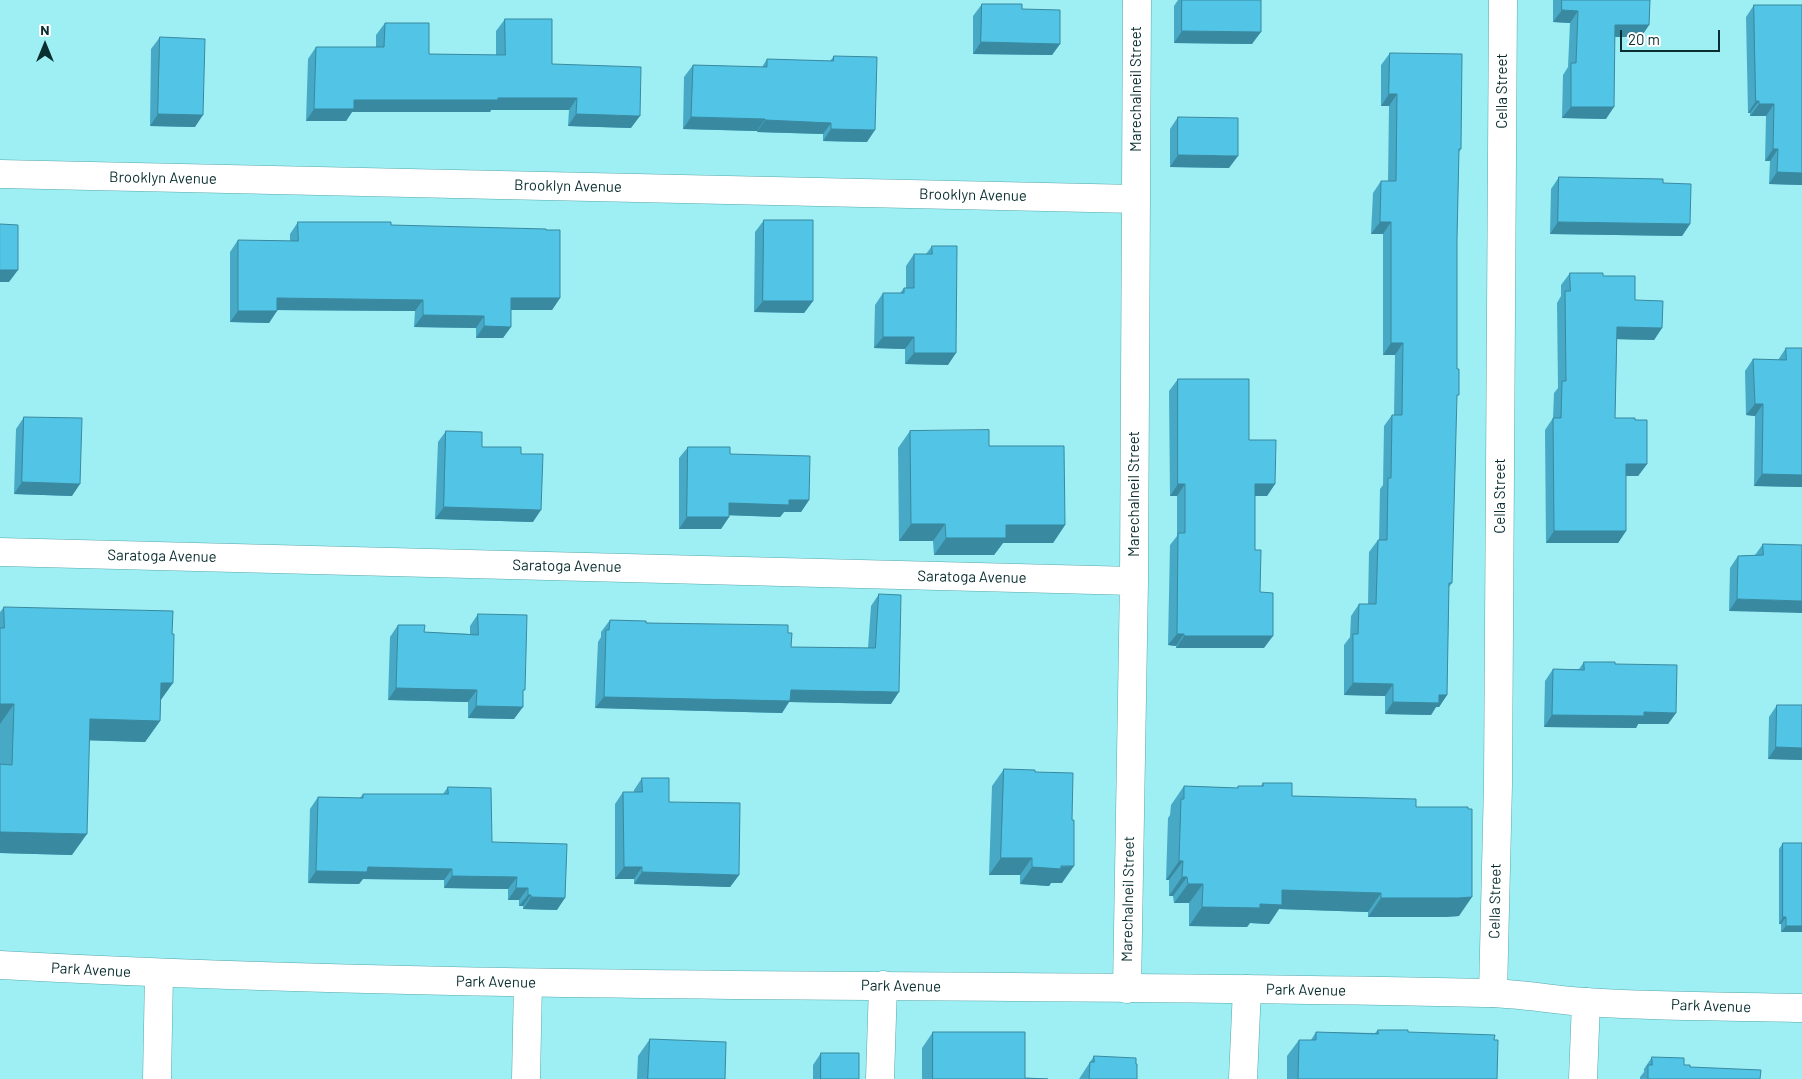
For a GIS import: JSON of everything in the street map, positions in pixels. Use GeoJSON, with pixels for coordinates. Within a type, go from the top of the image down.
{"type":"FeatureCollection","features":[{"type":"Feature","properties":{"kind":"street","name":"Marechalneil Street"},"geometry":{"type":"LineString","coordinates":[[1126,989],[1134,581],[1137,0]]}},
{"type":"Feature","properties":{"kind":"street","name":"Cella Street"},"geometry":{"type":"LineString","coordinates":[[1493,993],[1498,774],[1503,0]]}},
{"type":"Feature","properties":{"kind":"street","name":"Brooklyn Avenue"},"geometry":{"type":"LineString","coordinates":[[0,174],[1136,199]]}},
{"type":"Feature","properties":{"kind":"street","name":"Saratoga Avenue"},"geometry":{"type":"LineString","coordinates":[[0,552],[1134,581]]}},
{"type":"Feature","properties":{"kind":"street","name":"Park Avenue"},"geometry":{"type":"LineString","coordinates":[[0,965],[159,974],[528,983],[1493,993],[1586,1002],[1802,1008]]}},
{"type":"Feature","properties":{"kind":"street"},"geometry":{"type":"LineString","coordinates":[[157,1079],[159,974]]}},
{"type":"Feature","properties":{"kind":"street"},"geometry":{"type":"LineString","coordinates":[[526,1079],[528,983]]}},
{"type":"Feature","properties":{"kind":"street"},"geometry":{"type":"LineString","coordinates":[[880,1079],[884,986]]}},
{"type":"Feature","properties":{"kind":"street"},"geometry":{"type":"LineString","coordinates":[[1243,1079],[1247,989]]}},
{"type":"Feature","properties":{"kind":"street"},"geometry":{"type":"LineString","coordinates":[[1582,1079],[1586,1002]]}},
{"type":"Feature","properties":{"kind":"building"},"geometry":{"type":"Polygon","coordinates":[[[1182,0],[1261,0],[1261,32],[1182,31],[1182,0]]]}},
{"type":"Feature","properties":{"kind":"building"},"geometry":{"type":"Polygon","coordinates":[[[1562,0],[1650,0],[1649,25],[1615,25],[1614,107],[1571,107],[1571,63],[1576,63],[1578,11],[1562,10],[1562,0]]]}},
{"type":"Feature","properties":{"kind":"building"},"geometry":{"type":"Polygon","coordinates":[[[982,4],[1022,4],[1022,9],[1060,10],[1060,44],[981,42],[982,4]]]}},
{"type":"Feature","properties":{"kind":"building"},"geometry":{"type":"Polygon","coordinates":[[[1754,5],[1802,5],[1802,173],[1777,172],[1778,149],[1773,149],[1774,104],[1759,104],[1759,101],[1756,101],[1754,5]]]}},
{"type":"Feature","properties":{"kind":"building"},"geometry":{"type":"Polygon","coordinates":[[[505,19],[552,19],[552,64],[641,67],[640,116],[576,114],[577,98],[354,100],[354,109],[314,109],[316,47],[384,47],[385,23],[429,23],[429,54],[505,55],[505,19]]]}},
{"type":"Feature","properties":{"kind":"building"},"geometry":{"type":"Polygon","coordinates":[[[160,37],[205,39],[203,115],[158,114],[160,37]]]}},
{"type":"Feature","properties":{"kind":"building"},"geometry":{"type":"Polygon","coordinates":[[[1390,53],[1462,54],[1461,149],[1459,149],[1457,239],[1457,369],[1459,369],[1459,395],[1457,395],[1452,583],[1449,583],[1447,695],[1439,695],[1439,703],[1393,702],[1393,684],[1353,683],[1353,634],[1358,634],[1359,604],[1376,604],[1378,540],[1387,540],[1388,478],[1391,478],[1392,415],[1402,415],[1403,343],[1391,343],[1391,222],[1380,222],[1381,181],[1396,181],[1397,94],[1389,94],[1390,53]]]}},
{"type":"Feature","properties":{"kind":"building"},"geometry":{"type":"Polygon","coordinates":[[[834,56],[877,57],[875,130],[831,129],[831,123],[691,117],[693,65],[767,67],[767,59],[833,61],[834,56]]]}},
{"type":"Feature","properties":{"kind":"building"},"geometry":{"type":"Polygon","coordinates":[[[1178,117],[1238,118],[1238,156],[1178,155],[1178,117]]]}},
{"type":"Feature","properties":{"kind":"building"},"geometry":{"type":"Polygon","coordinates":[[[1559,177],[1663,179],[1663,183],[1691,184],[1690,224],[1558,222],[1559,177]]]}},
{"type":"Feature","properties":{"kind":"building"},"geometry":{"type":"Polygon","coordinates":[[[764,220],[813,220],[813,301],[763,301],[764,220]]]}},
{"type":"Feature","properties":{"kind":"building"},"geometry":{"type":"Polygon","coordinates":[[[298,222],[391,222],[391,225],[560,230],[560,298],[511,298],[511,327],[484,326],[484,316],[423,315],[423,300],[277,298],[277,311],[238,311],[238,240],[298,241],[298,222]]]}},
{"type":"Feature","properties":{"kind":"building"},"geometry":{"type":"Polygon","coordinates":[[[0,224],[18,225],[18,270],[0,270],[0,224]]]}},
{"type":"Feature","properties":{"kind":"building"},"geometry":{"type":"Polygon","coordinates":[[[932,246],[957,246],[956,353],[914,353],[914,337],[883,337],[883,293],[904,293],[904,288],[914,288],[914,254],[932,254],[932,246]]]}},
{"type":"Feature","properties":{"kind":"building"},"geometry":{"type":"Polygon","coordinates":[[[1570,273],[1603,273],[1603,276],[1635,276],[1635,300],[1663,301],[1662,328],[1617,327],[1615,418],[1647,420],[1647,464],[1626,464],[1626,531],[1554,531],[1553,418],[1561,418],[1562,381],[1566,381],[1565,291],[1570,291],[1570,273]]]}},
{"type":"Feature","properties":{"kind":"building"},"geometry":{"type":"Polygon","coordinates":[[[1786,348],[1802,348],[1802,475],[1762,474],[1763,404],[1755,404],[1753,359],[1786,360],[1786,348]]]}},
{"type":"Feature","properties":{"kind":"building"},"geometry":{"type":"Polygon","coordinates":[[[1178,379],[1249,379],[1249,440],[1276,440],[1275,484],[1255,484],[1255,550],[1261,550],[1260,592],[1273,593],[1273,636],[1184,636],[1184,634],[1177,634],[1178,533],[1185,533],[1185,484],[1178,484],[1178,379]]]}},
{"type":"Feature","properties":{"kind":"building"},"geometry":{"type":"Polygon","coordinates":[[[24,417],[82,418],[80,484],[22,482],[24,417]]]}},
{"type":"Feature","properties":{"kind":"building"},"geometry":{"type":"Polygon","coordinates":[[[989,430],[989,446],[1064,446],[1065,525],[1006,525],[1006,538],[946,538],[945,524],[911,524],[910,431],[989,430]]]}},
{"type":"Feature","properties":{"kind":"building"},"geometry":{"type":"Polygon","coordinates":[[[446,431],[482,432],[482,447],[521,447],[521,454],[543,454],[541,510],[444,507],[446,431]]]}},
{"type":"Feature","properties":{"kind":"building"},"geometry":{"type":"Polygon","coordinates":[[[688,447],[730,447],[730,454],[810,456],[809,500],[789,500],[789,505],[729,503],[729,517],[687,517],[688,447]]]}},
{"type":"Feature","properties":{"kind":"building"},"geometry":{"type":"Polygon","coordinates":[[[1763,544],[1802,545],[1802,601],[1737,599],[1738,556],[1763,555],[1763,544]]]}},
{"type":"Feature","properties":{"kind":"building"},"geometry":{"type":"Polygon","coordinates":[[[879,594],[901,595],[899,692],[791,690],[790,701],[604,697],[606,630],[609,630],[610,620],[646,621],[646,623],[788,625],[788,633],[792,633],[791,647],[875,648],[879,594]]]}},
{"type":"Feature","properties":{"kind":"building"},"geometry":{"type":"Polygon","coordinates":[[[4,607],[173,611],[173,683],[161,683],[160,721],[90,719],[87,834],[0,832],[0,764],[12,765],[14,704],[0,704],[0,628],[4,628],[4,607]]]}},
{"type":"Feature","properties":{"kind":"building"},"geometry":{"type":"Polygon","coordinates":[[[478,614],[527,615],[523,707],[476,706],[477,690],[396,688],[398,625],[425,625],[424,632],[478,635],[478,614]]]}},
{"type":"Feature","properties":{"kind":"building"},"geometry":{"type":"Polygon","coordinates":[[[1584,662],[1677,665],[1676,713],[1644,712],[1644,716],[1552,715],[1553,669],[1584,670],[1584,662]]]}},
{"type":"Feature","properties":{"kind":"building"},"geometry":{"type":"Polygon","coordinates":[[[1777,705],[1802,705],[1802,748],[1776,747],[1777,705]]]}},
{"type":"Feature","properties":{"kind":"building"},"geometry":{"type":"Polygon","coordinates":[[[1004,769],[1073,773],[1072,820],[1074,820],[1074,866],[1061,866],[1061,869],[1032,867],[1032,858],[1001,858],[1004,769]]]}},
{"type":"Feature","properties":{"kind":"building"},"geometry":{"type":"Polygon","coordinates":[[[642,778],[669,778],[669,802],[740,803],[739,875],[642,872],[642,867],[624,867],[623,792],[642,792],[642,778]]]}},
{"type":"Feature","properties":{"kind":"building"},"geometry":{"type":"Polygon","coordinates":[[[1263,783],[1292,783],[1292,796],[1416,799],[1416,807],[1468,807],[1468,809],[1472,809],[1472,897],[1381,898],[1381,893],[1282,890],[1282,905],[1260,904],[1260,908],[1202,907],[1203,884],[1188,884],[1187,877],[1182,877],[1183,861],[1179,861],[1181,799],[1184,799],[1184,786],[1238,788],[1238,786],[1263,786],[1263,783]]]}},
{"type":"Feature","properties":{"kind":"building"},"geometry":{"type":"Polygon","coordinates":[[[448,787],[491,788],[492,842],[567,844],[565,898],[531,897],[531,895],[528,895],[528,888],[516,888],[517,877],[452,876],[452,869],[368,867],[367,872],[316,871],[318,797],[363,798],[363,794],[448,794],[448,787]]]}},
{"type":"Feature","properties":{"kind":"building"},"geometry":{"type":"Polygon","coordinates":[[[1783,843],[1802,843],[1802,926],[1786,926],[1786,917],[1783,917],[1783,843]]]}},
{"type":"Feature","properties":{"kind":"building"},"geometry":{"type":"Polygon","coordinates":[[[1378,1030],[1495,1035],[1494,1040],[1498,1040],[1497,1079],[1298,1079],[1299,1040],[1316,1040],[1316,1032],[1378,1034],[1378,1030]]]}},
{"type":"Feature","properties":{"kind":"building"},"geometry":{"type":"Polygon","coordinates":[[[933,1032],[1025,1032],[1025,1078],[1048,1079],[933,1079],[933,1032]]]}},
{"type":"Feature","properties":{"kind":"building"},"geometry":{"type":"Polygon","coordinates":[[[650,1039],[726,1042],[725,1079],[648,1079],[650,1039]]]}},
{"type":"Feature","properties":{"kind":"building"},"geometry":{"type":"Polygon","coordinates":[[[821,1053],[859,1053],[859,1079],[821,1079],[821,1053]]]}},
{"type":"Feature","properties":{"kind":"building"},"geometry":{"type":"Polygon","coordinates":[[[1094,1056],[1136,1058],[1137,1079],[1089,1079],[1090,1062],[1094,1062],[1094,1056]]]}},
{"type":"Feature","properties":{"kind":"building"},"geometry":{"type":"Polygon","coordinates":[[[1652,1057],[1684,1058],[1684,1065],[1690,1065],[1690,1067],[1761,1070],[1760,1079],[1648,1079],[1648,1065],[1652,1065],[1652,1057]]]}}]}
